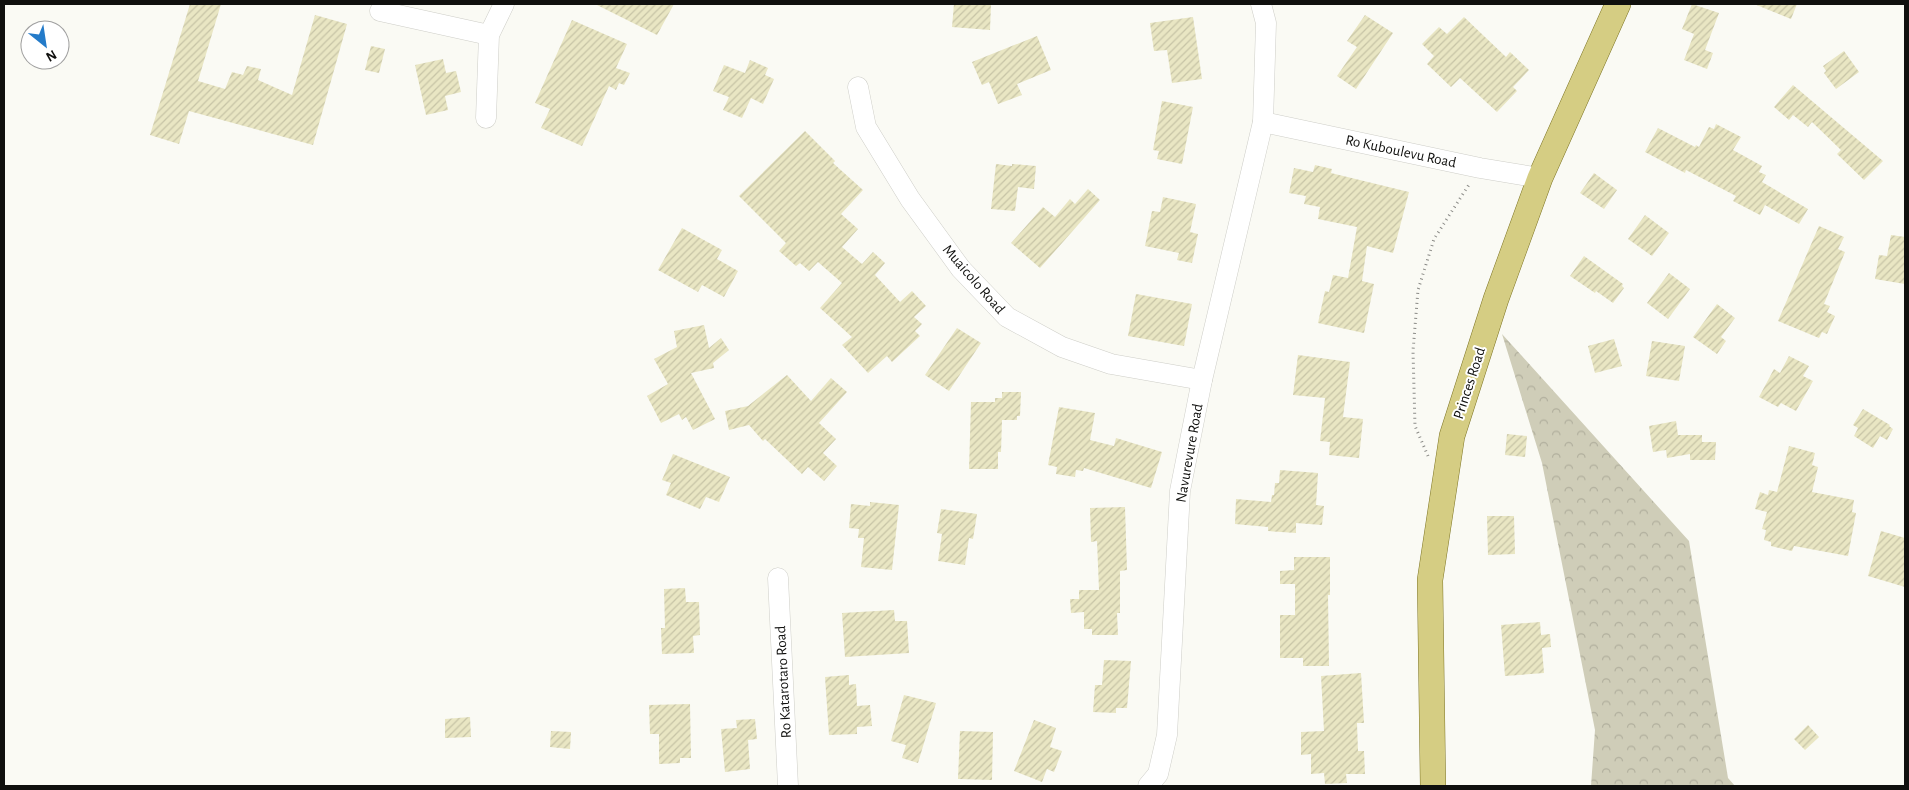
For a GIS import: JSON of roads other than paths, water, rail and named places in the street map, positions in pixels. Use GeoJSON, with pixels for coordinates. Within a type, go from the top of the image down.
{"type":"FeatureCollection","features":[{"type":"Feature","properties":{"kind":"main road","name":"Princes Road"},"geometry":{"type":"LineString","coordinates":[[1433,786],[1430,580],[1452,436],[1496,299],[1540,178],[1618,4]]}},
{"type":"Feature","properties":{"kind":"street"},"geometry":{"type":"LineString","coordinates":[[486,118],[489,34],[504,4]]}},
{"type":"Feature","properties":{"kind":"street","name":"Navurevure Road"},"geometry":{"type":"LineString","coordinates":[[1148,786],[1158,774],[1167,735],[1180,491],[1202,380],[1263,122],[1266,22],[1261,4]]}},
{"type":"Feature","properties":{"kind":"street"},"geometry":{"type":"LineString","coordinates":[[380,11],[489,34]]}},
{"type":"Feature","properties":{"kind":"street","name":"Muaicolo Road"},"geometry":{"type":"LineString","coordinates":[[858,87],[866,127],[910,199],[961,269],[1007,316],[1062,348],[1111,364],[1202,380]]}},
{"type":"Feature","properties":{"kind":"street","name":"Ro Kuboulevu Road"},"geometry":{"type":"LineString","coordinates":[[1263,122],[1480,168],[1540,178]]}},
{"type":"Feature","properties":{"kind":"street","name":"Ro Katarotaro Road"},"geometry":{"type":"LineString","coordinates":[[778,578],[788,786]]}}]}
